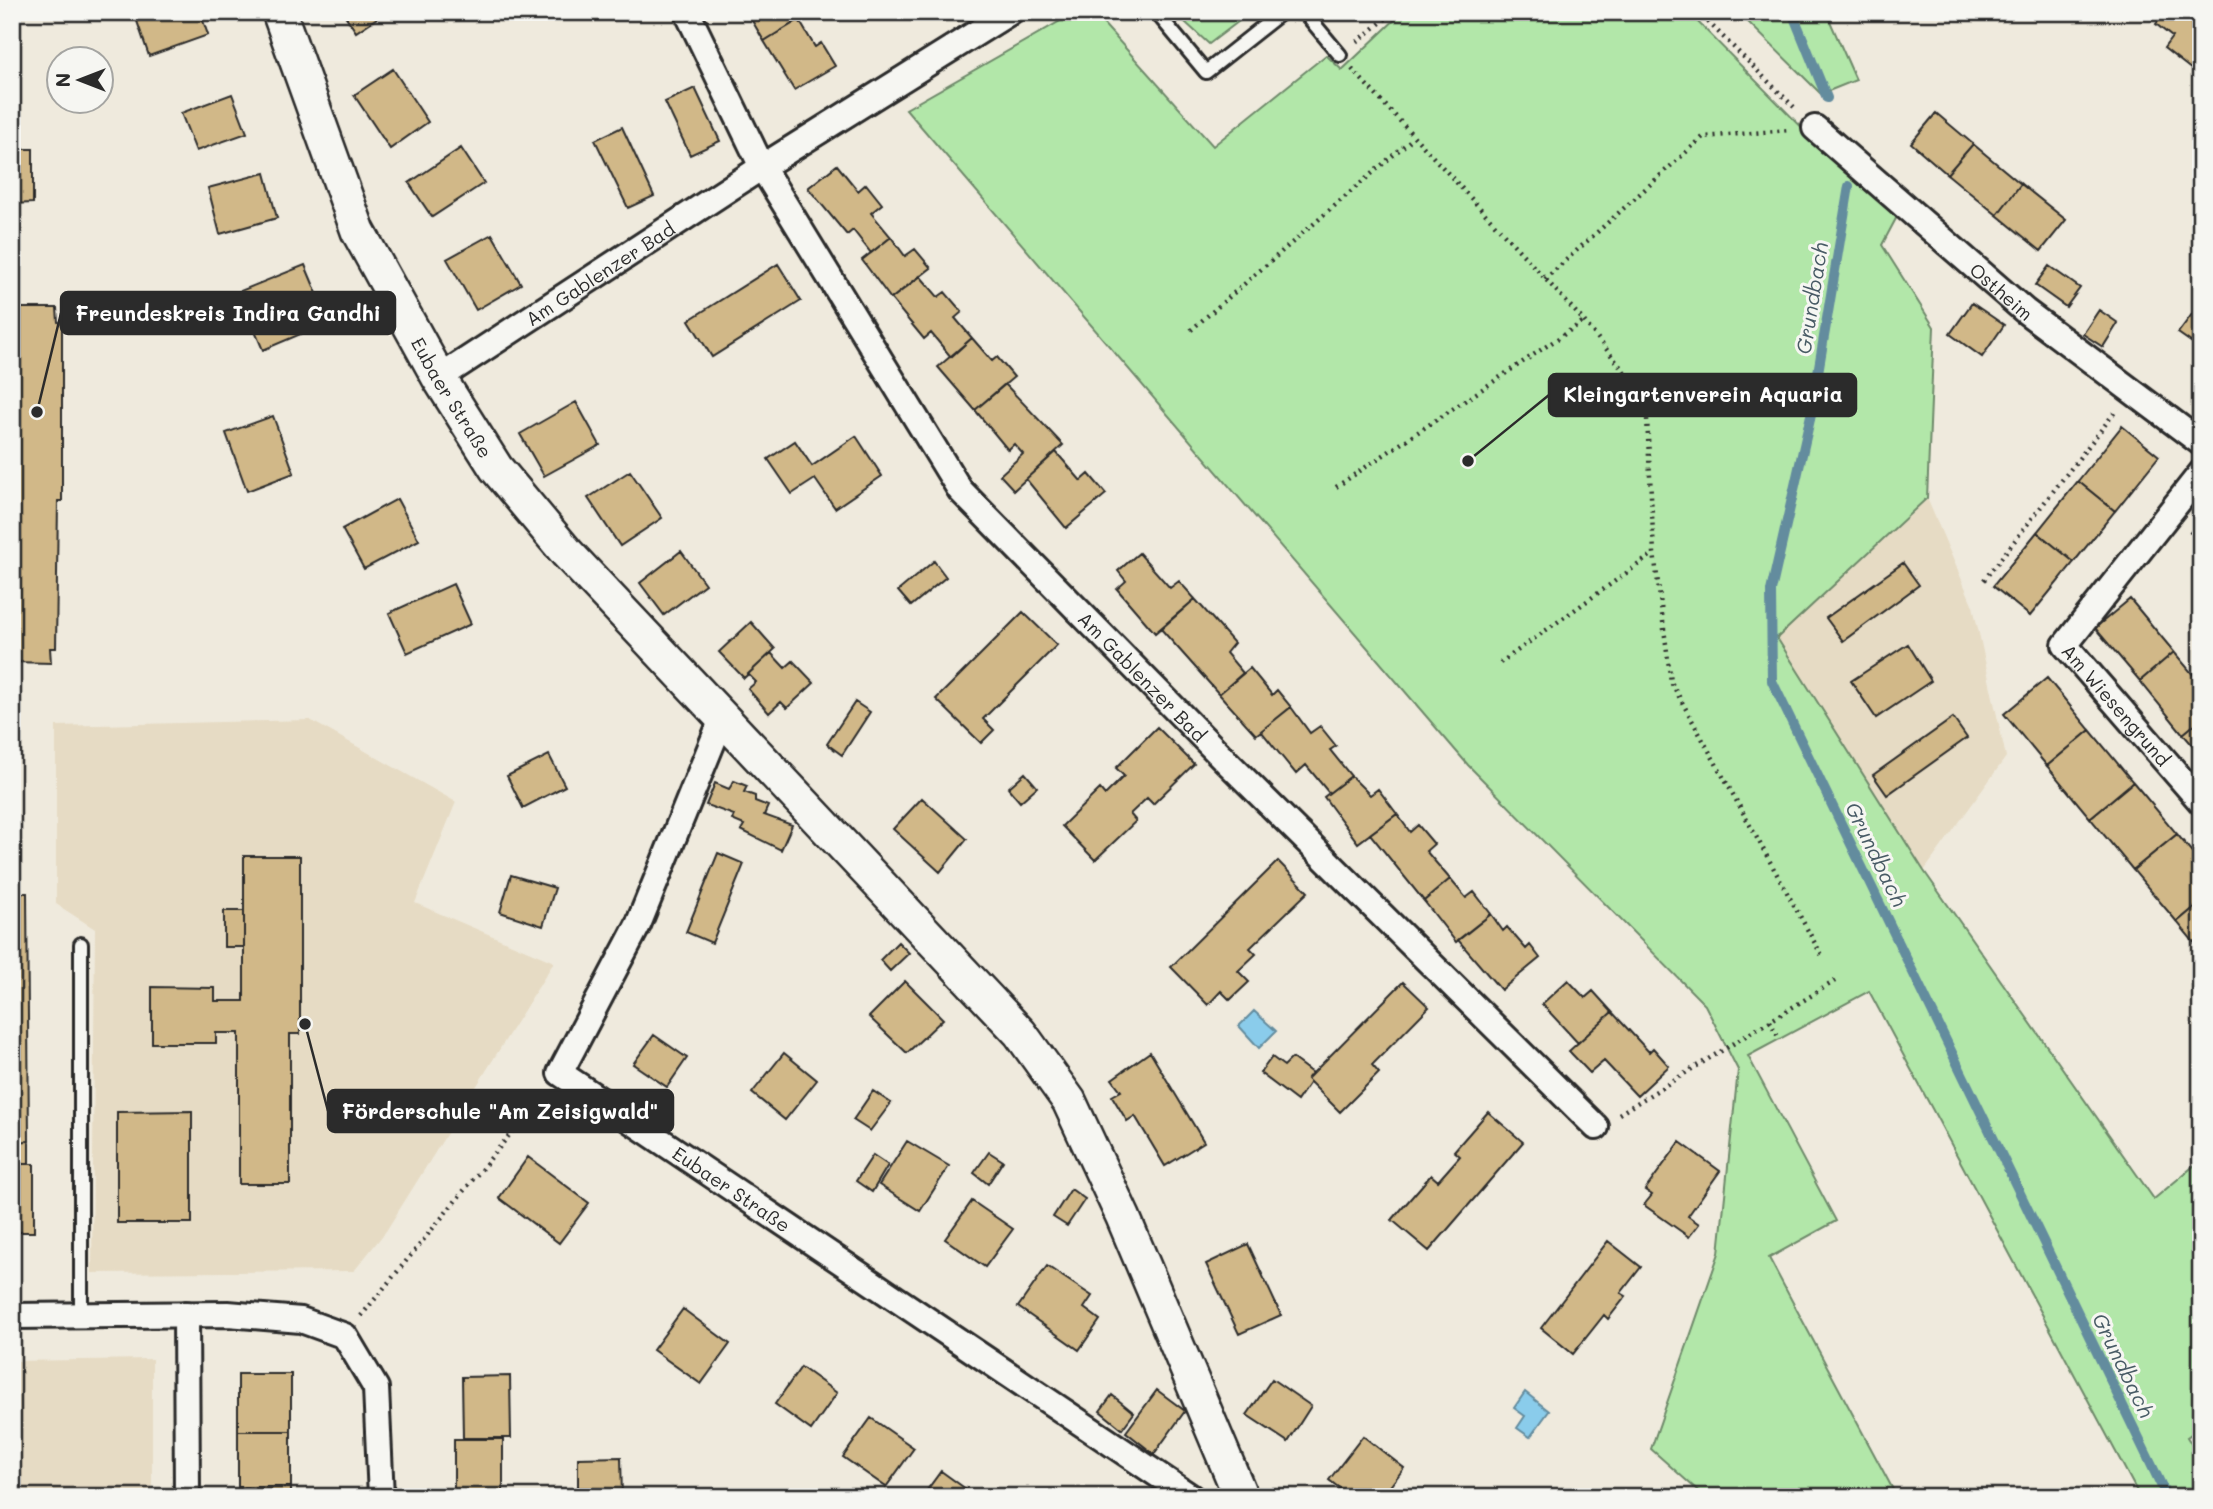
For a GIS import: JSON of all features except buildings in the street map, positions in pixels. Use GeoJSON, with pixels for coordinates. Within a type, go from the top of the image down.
{"type":"FeatureCollection","features":[{"type":"Feature","properties":{"kind":"street","name":"Eubaer Straße"},"geometry":{"type":"LineString","coordinates":[[279,12],[358,231],[439,378],[496,468],[567,553],[1020,1033],[1069,1101],[1123,1217],[1241,1497]]}},
{"type":"Feature","properties":{"kind":"street","name":"Am Gablenzer Bad"},"geometry":{"type":"LineString","coordinates":[[687,12],[762,167],[960,490],[1226,761],[1596,1127]]}},
{"type":"Feature","properties":{"kind":"street","name":"Am Gablenzer Bad"},"geometry":{"type":"LineString","coordinates":[[439,378],[762,167],[1010,12]]}},
{"type":"Feature","properties":{"kind":"street","name":"Ostheim"},"geometry":{"type":"LineString","coordinates":[[1815,128],[2025,311],[2201,443]]}},
{"type":"Feature","properties":{"kind":"street","name":"Am Wiesengrund"},"geometry":{"type":"LineString","coordinates":[[2201,473],[2065,645],[2201,802]]}},
{"type":"Feature","properties":{"kind":"street"},"geometry":{"type":"LineString","coordinates":[[561,1073],[638,925],[722,719]]}},
{"type":"Feature","properties":{"kind":"street","name":"Eubaer Straße"},"geometry":{"type":"LineString","coordinates":[[561,1073],[1191,1497]]}},
{"type":"Feature","properties":{"kind":"street"},"geometry":{"type":"LineString","coordinates":[[186,1314],[187,1497]]}},
{"type":"Feature","properties":{"kind":"street"},"geometry":{"type":"LineString","coordinates":[[12,1315],[186,1314],[301,1320],[345,1336],[376,1388],[381,1497]]}},
{"type":"Feature","properties":{"kind":"lane"},"geometry":{"type":"LineString","coordinates":[[1156,12],[1206,72],[1282,12]]}},
{"type":"Feature","properties":{"kind":"lane"},"geometry":{"type":"LineString","coordinates":[[1293,12],[1305,13],[1340,55]]}},
{"type":"Feature","properties":{"kind":"lane"},"geometry":{"type":"LineString","coordinates":[[81,944],[81,1316]]}},
{"type":"Feature","properties":{"kind":"path"},"geometry":{"type":"LineString","coordinates":[[1394,12],[1340,55],[1413,138],[1584,321],[1646,399],[1654,553],[1671,682],[1822,956]]}},
{"type":"Feature","properties":{"kind":"path"},"geometry":{"type":"LineString","coordinates":[[1698,12],[1815,128]]}},
{"type":"Feature","properties":{"kind":"path"},"geometry":{"type":"LineString","coordinates":[[1545,279],[1703,137],[1815,128]]}},
{"type":"Feature","properties":{"kind":"path"},"geometry":{"type":"LineString","coordinates":[[1191,330],[1413,138]]}},
{"type":"Feature","properties":{"kind":"path"},"geometry":{"type":"LineString","coordinates":[[1336,487],[1584,321]]}},
{"type":"Feature","properties":{"kind":"path"},"geometry":{"type":"LineString","coordinates":[[1984,580],[2130,392]]}},
{"type":"Feature","properties":{"kind":"path"},"geometry":{"type":"LineString","coordinates":[[1500,663],[1654,553]]}},
{"type":"Feature","properties":{"kind":"path"},"geometry":{"type":"LineString","coordinates":[[1640,1102],[1835,981]]}},
{"type":"Feature","properties":{"kind":"path"},"geometry":{"type":"LineString","coordinates":[[1770,1021],[1779,1039]]}},
{"type":"Feature","properties":{"kind":"path"},"geometry":{"type":"LineString","coordinates":[[345,1336],[561,1073]]}},
{"type":"Feature","properties":{"kind":"shaded area"},"geometry":{"type":"Polygon","coordinates":[[[1927,498],[1973,606],[2006,757],[1924,871],[1777,638],[1927,498]]]}},
{"type":"Feature","properties":{"kind":"shaded area"},"geometry":{"type":"Polygon","coordinates":[[[310,720],[456,802],[415,903],[554,962],[386,1231],[354,1271],[92,1273],[95,929],[56,904],[56,726],[310,720]]]}},
{"type":"Feature","properties":{"kind":"shaded area"},"geometry":{"type":"Polygon","coordinates":[[[152,1359],[152,1497],[12,1497],[12,1361],[152,1359]]]}},
{"type":"Feature","properties":{"kind":"green space"},"geometry":{"type":"Polygon","coordinates":[[[1076,12],[1093,12],[1213,146],[1326,55],[1342,70],[1403,12],[1688,12],[1840,166],[1900,211],[1882,245],[1934,327],[1927,498],[1777,638],[1924,871],[2154,1199],[2201,1160],[2201,1427],[2187,1437],[2201,1459],[2201,1497],[2140,1497],[1869,991],[1748,1056],[1836,1221],[1769,1258],[1897,1497],[1705,1497],[1651,1449],[1719,1253],[1738,1070],[1705,1005],[1468,765],[906,109],[1076,12]]]}},
{"type":"Feature","properties":{"kind":"green space"},"geometry":{"type":"Polygon","coordinates":[[[1174,12],[1251,12],[1209,44],[1174,12]]]}},
{"type":"Feature","properties":{"kind":"green space"},"geometry":{"type":"Polygon","coordinates":[[[1738,12],[1826,12],[1856,80],[1821,94],[1738,12]]]}},
{"type":"Feature","properties":{"kind":"green space"},"geometry":{"type":"Polygon","coordinates":[[[399,1488],[443,1488],[443,1497],[400,1497],[399,1488]]]}},
{"type":"Feature","properties":{"kind":"water"},"geometry":{"type":"Polygon","coordinates":[[[1254,1011],[1276,1031],[1259,1048],[1239,1026],[1254,1011]]]}},
{"type":"Feature","properties":{"kind":"water"},"geometry":{"type":"Polygon","coordinates":[[[1525,1392],[1549,1411],[1530,1437],[1517,1428],[1525,1416],[1514,1408],[1525,1392]]]}},
{"type":"Feature","properties":{"kind":"waterway","name":"Grundbach"},"geometry":{"type":"LineString","coordinates":[[1792,12],[1827,98]]}},
{"type":"Feature","properties":{"kind":"waterway","name":"Grundbach"},"geometry":{"type":"LineString","coordinates":[[1849,186],[1811,415],[1771,591],[1772,681],[2167,1497]]}},
{"type":"Feature","properties":{"kind":"place","name":"Freundeskreis Indira Gandhi"},"geometry":{"type":"Point","coordinates":[37,412]}},
{"type":"Feature","properties":{"kind":"place","name":"Kleingartenverein Aquaria"},"geometry":{"type":"Point","coordinates":[1468,461]}},
{"type":"Feature","properties":{"kind":"place","name":"Förderschule \"Am Zeisigwald\""},"geometry":{"type":"Point","coordinates":[305,1024]}}]}
